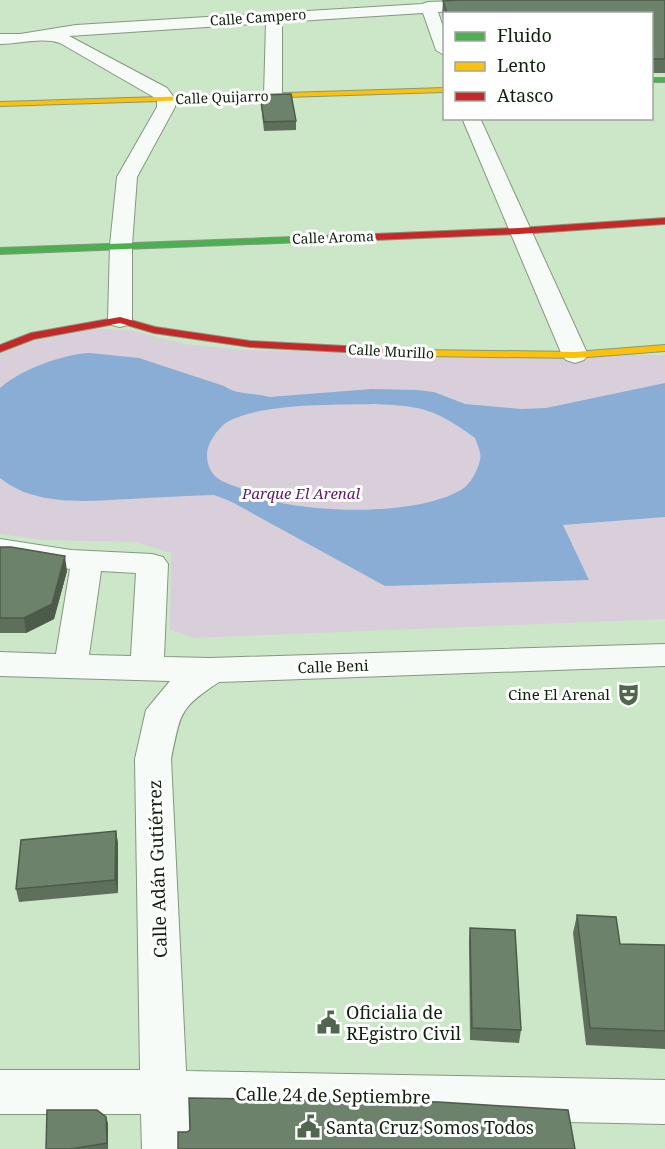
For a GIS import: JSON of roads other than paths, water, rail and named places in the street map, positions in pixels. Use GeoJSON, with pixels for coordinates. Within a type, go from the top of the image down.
{"type":"FeatureCollection","features":[{"type":"Feature","properties":{"kind":"street","name":"Calle Campero"},"geometry":{"type":"LineString","coordinates":[[0,39],[20,39],[76,30],[274,16],[492,1],[554,0]]}},
{"type":"Feature","properties":{"kind":"street"},"geometry":{"type":"LineString","coordinates":[[428,6],[443,47]]}},
{"type":"Feature","properties":{"kind":"street"},"geometry":{"type":"LineString","coordinates":[[273,96],[274,16]]}},
{"type":"Feature","properties":{"kind":"street"},"geometry":{"type":"LineString","coordinates":[[0,22],[66,40],[161,92],[166,99],[166,107],[127,177],[121,245],[120,320],[31,336],[0,349]]}},
{"type":"Feature","properties":{"kind":"street","name":"Calle Quijarro"},"geometry":{"type":"LineString","coordinates":[[0,104],[443,90]]}},
{"type":"Feature","properties":{"kind":"street"},"geometry":{"type":"LineString","coordinates":[[472,120],[574,355]]}},
{"type":"Feature","properties":{"kind":"street","name":"Calle Aroma"},"geometry":{"type":"LineString","coordinates":[[0,251],[519,231],[663,222]]}},
{"type":"Feature","properties":{"kind":"street","name":"Calle Murillo"},"geometry":{"type":"LineString","coordinates":[[120,320],[154,330],[250,344],[450,355],[574,355],[665,348]]}},
{"type":"Feature","properties":{"kind":"street"},"geometry":{"type":"LineString","coordinates":[[0,548],[87,560],[152,564],[147,667]]}},
{"type":"Feature","properties":{"kind":"street"},"geometry":{"type":"LineString","coordinates":[[71,665],[87,560]]}},
{"type":"Feature","properties":{"kind":"street","name":"Calle Beni"},"geometry":{"type":"LineString","coordinates":[[0,664],[211,670],[665,655]]}},
{"type":"Feature","properties":{"kind":"street","name":"Calle Adán Gutiérrez"},"geometry":{"type":"LineString","coordinates":[[166,1149],[153,759],[164,710],[183,689],[211,670]]}},
{"type":"Feature","properties":{"kind":"street","name":"Calle 24 de Septiembre"},"geometry":{"type":"LineString","coordinates":[[0,1092],[165,1092],[665,1102]]}},
{"type":"Feature","properties":{"kind":"water"},"geometry":{"type":"Polygon","coordinates":[[[79,354],[139,358],[241,393],[269,397],[372,389],[417,390],[434,392],[465,404],[521,409],[546,408],[665,383],[665,517],[563,525],[589,580],[385,586],[230,501],[214,495],[79,501],[29,494],[0,478],[0,388],[30,369],[79,354]],[[374,404],[300,406],[244,415],[229,421],[220,428],[208,449],[208,464],[214,475],[227,484],[277,502],[320,508],[371,510],[396,508],[442,498],[467,485],[480,460],[475,438],[428,411],[405,406],[374,404]]]}},
{"type":"Feature","properties":{"kind":"place","name":"Cine El Arenal"},"geometry":{"type":"Point","coordinates":[628,694]}},
{"type":"Feature","properties":{"kind":"place","name":"Oficialia de REgistro Civil"},"geometry":{"type":"Point","coordinates":[328,1022]}},
{"type":"Feature","properties":{"kind":"place","name":"Santa Cruz Somos Todos"},"geometry":{"type":"Point","coordinates":[308,1127]}},
{"type":"Feature","properties":{"kind":"park label","name":"Parque El Arenal"},"geometry":{"type":"Point","coordinates":[301,493]}}]}
